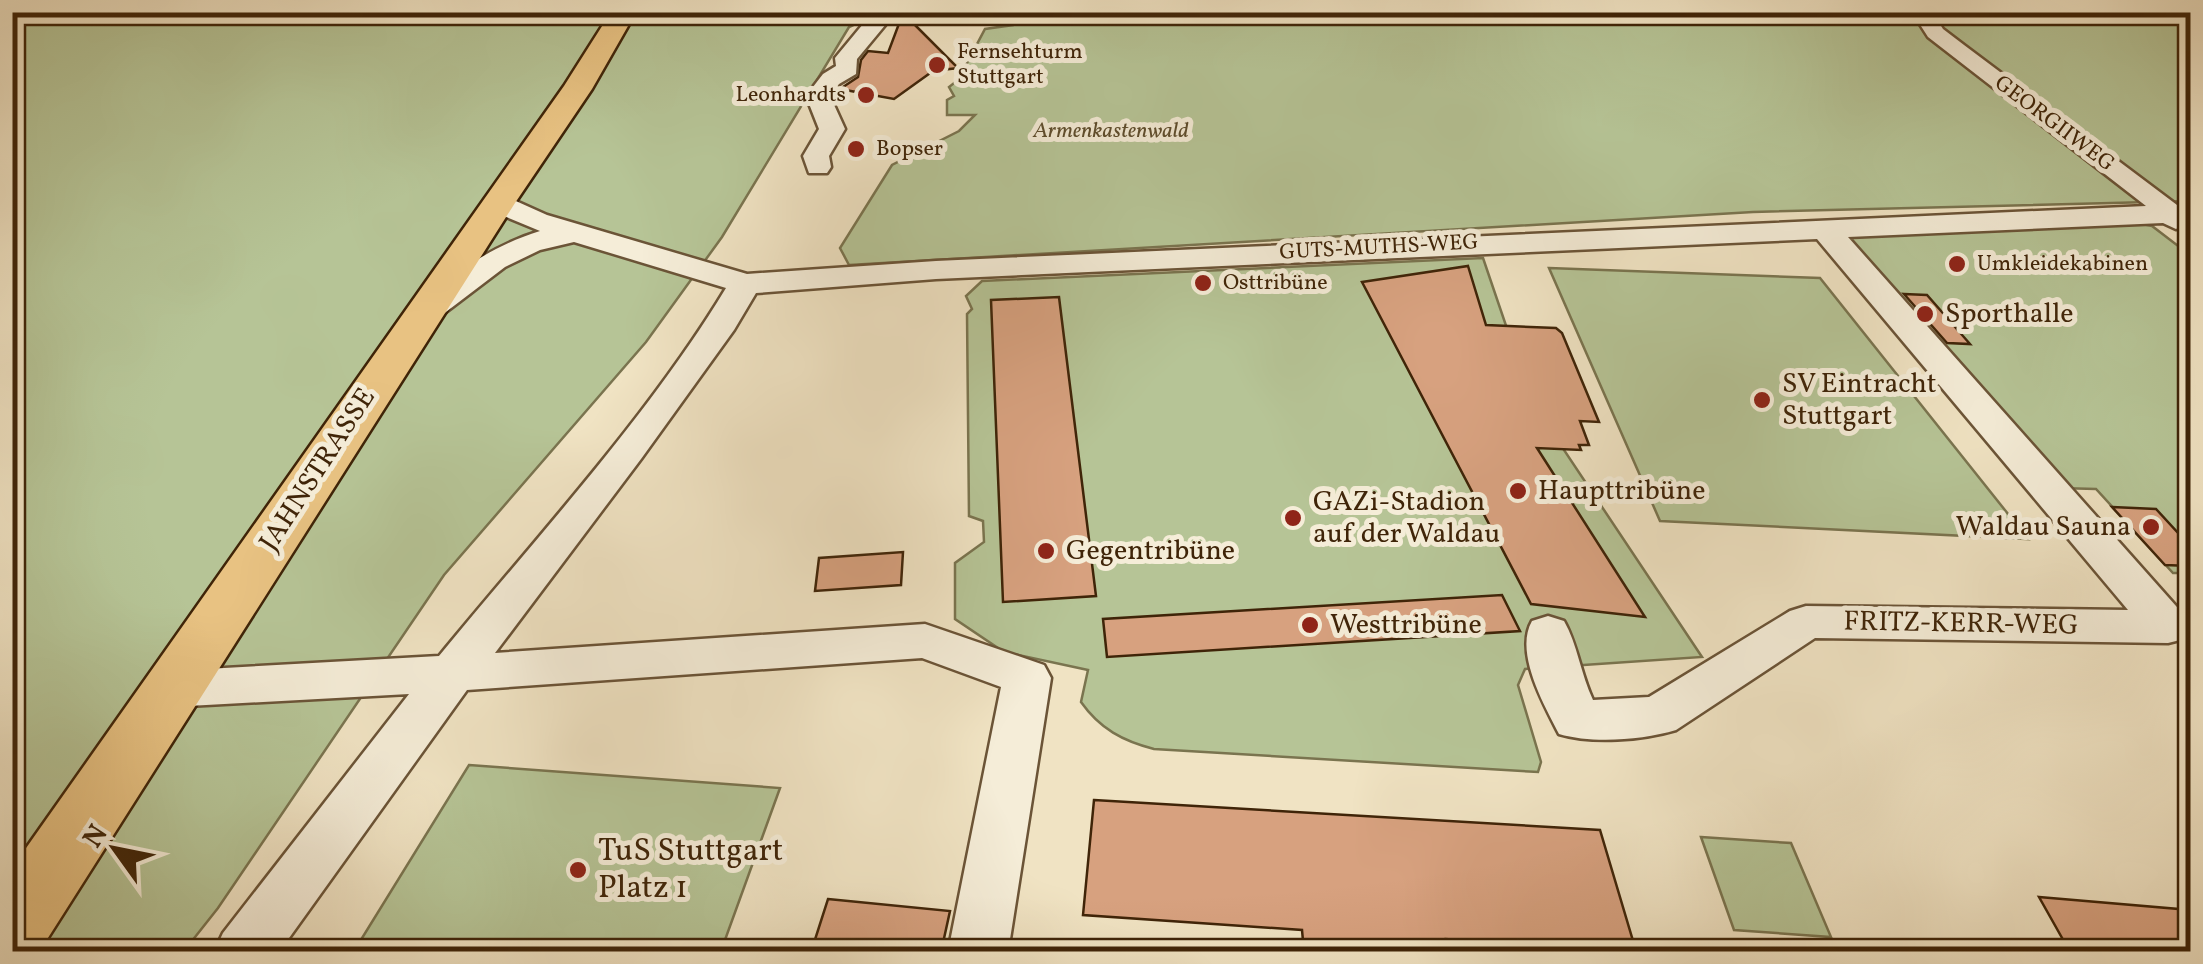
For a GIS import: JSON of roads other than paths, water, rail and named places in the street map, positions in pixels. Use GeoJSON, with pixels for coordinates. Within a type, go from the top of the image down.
{"type":"FeatureCollection","features":[{"type":"Feature","properties":{"kind":"main road","name":"JAHNSTRASSE"},"geometry":{"type":"LineString","coordinates":[[12,929],[497,202],[627,15]]}},
{"type":"Feature","properties":{"kind":"street"},"geometry":{"type":"LineString","coordinates":[[818,167],[816,156],[832,129],[818,96],[821,88],[848,68],[846,58],[859,46],[870,24],[886,12]]}},
{"type":"Feature","properties":{"kind":"street","name":"GEORGIIWEG"},"geometry":{"type":"LineString","coordinates":[[1922,12],[1936,34],[1956,50],[2183,219]]}},
{"type":"Feature","properties":{"kind":"street","name":"GUTS-MUTHS-WEG"},"geometry":{"type":"LineString","coordinates":[[497,202],[574,233],[745,284],[936,270],[1823,227],[2183,219]]}},
{"type":"Feature","properties":{"kind":"street","name":"FRITZ-KERR-WEG"},"geometry":{"type":"LineString","coordinates":[[1548,633],[1554,667],[1578,720],[1658,716],[1806,622],[2168,627],[1823,227]]}},
{"type":"Feature","properties":{"kind":"street","name":"GUTS-MUTHS-WEG"},"geometry":{"type":"LineString","coordinates":[[426,310],[519,245],[574,233]]}},
{"type":"Feature","properties":{"kind":"street"},"geometry":{"type":"LineString","coordinates":[[244,952],[722,322],[745,284]]}},
{"type":"Feature","properties":{"kind":"street"},"geometry":{"type":"LineString","coordinates":[[170,688],[250,687],[925,641],[1027,678],[978,952]]}},
{"type":"Feature","properties":{"kind":"place","name":"Fernsehturm Stuttgart"},"geometry":{"type":"Point","coordinates":[937,65]}},
{"type":"Feature","properties":{"kind":"place","name":"Leonhardts"},"geometry":{"type":"Point","coordinates":[866,95]}},
{"type":"Feature","properties":{"kind":"place","name":"Bopser"},"geometry":{"type":"Point","coordinates":[856,149]}},
{"type":"Feature","properties":{"kind":"place","name":"Umkleidekabinen"},"geometry":{"type":"Point","coordinates":[1957,264]}},
{"type":"Feature","properties":{"kind":"place","name":"Osttribüne"},"geometry":{"type":"Point","coordinates":[1203,283]}},
{"type":"Feature","properties":{"kind":"place","name":"Sporthalle"},"geometry":{"type":"Point","coordinates":[1925,314]}},
{"type":"Feature","properties":{"kind":"place","name":"SV Eintracht Stuttgart"},"geometry":{"type":"Point","coordinates":[1762,400]}},
{"type":"Feature","properties":{"kind":"place","name":"Haupttribüne"},"geometry":{"type":"Point","coordinates":[1518,491]}},
{"type":"Feature","properties":{"kind":"place","name":"GAZi-Stadion auf der Waldau"},"geometry":{"type":"Point","coordinates":[1293,518]}},
{"type":"Feature","properties":{"kind":"place","name":"Waldau Sauna"},"geometry":{"type":"Point","coordinates":[2151,527]}},
{"type":"Feature","properties":{"kind":"place","name":"Gegentribüne"},"geometry":{"type":"Point","coordinates":[1046,551]}},
{"type":"Feature","properties":{"kind":"place","name":"Westtribüne"},"geometry":{"type":"Point","coordinates":[1310,625]}},
{"type":"Feature","properties":{"kind":"place","name":"TuS Stuttgart Platz 1"},"geometry":{"type":"Point","coordinates":[578,870]}},
{"type":"Feature","properties":{"kind":"park label","name":"Armenkastenwald"},"geometry":{"type":"Point","coordinates":[1111,131]}}]}
